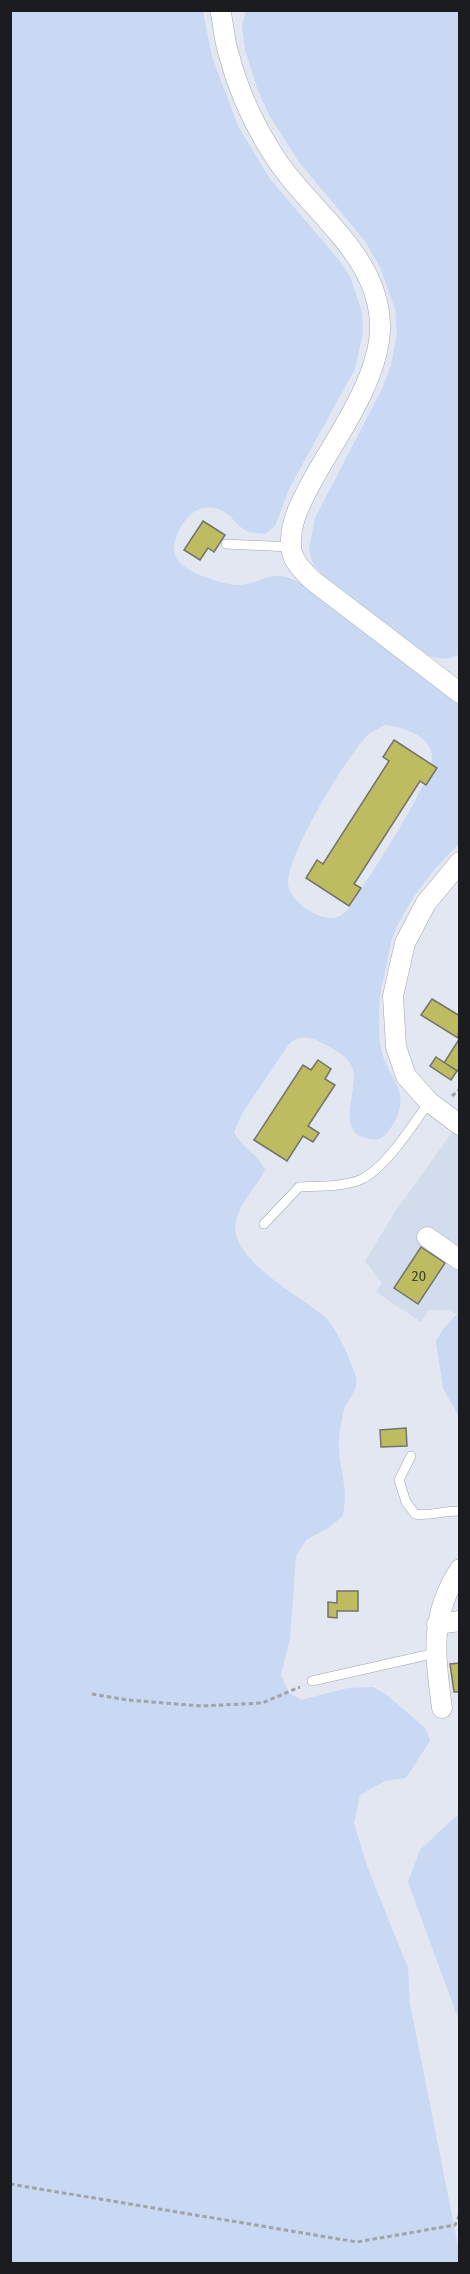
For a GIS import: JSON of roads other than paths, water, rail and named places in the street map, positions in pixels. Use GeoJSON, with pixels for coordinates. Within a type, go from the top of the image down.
{"type":"FeatureCollection","features":[{"type":"Feature","properties":{"kind":"street"},"geometry":{"type":"LineString","coordinates":[[220,10],[228,53],[253,120],[282,169],[366,270],[378,309],[379,344],[370,375],[303,498],[294,523],[291,547],[297,564],[312,580],[459,693]]}},
{"type":"Feature","properties":{"kind":"street"},"geometry":{"type":"LineString","coordinates":[[459,862],[426,903],[405,943],[393,996],[396,1047],[406,1076],[429,1102],[459,1125]]}},
{"type":"Feature","properties":{"kind":"street"},"geometry":{"type":"LineString","coordinates":[[427,1237],[459,1260]]}},
{"type":"Feature","properties":{"kind":"street"},"geometry":{"type":"LineString","coordinates":[[442,1708],[436,1653],[437,1624],[447,1588],[459,1569]]}},
{"type":"Feature","properties":{"kind":"street"},"geometry":{"type":"LineString","coordinates":[[437,1624],[459,1621]]}},
{"type":"Feature","properties":{"kind":"lane"},"geometry":{"type":"LineString","coordinates":[[226,544],[291,547]]}},
{"type":"Feature","properties":{"kind":"lane"},"geometry":{"type":"LineString","coordinates":[[264,1224],[299,1187],[348,1183],[362,1179],[393,1153],[429,1102]]}},
{"type":"Feature","properties":{"kind":"lane"},"geometry":{"type":"LineString","coordinates":[[411,1456],[399,1480],[406,1502],[415,1514],[428,1516],[441,1511],[459,1511]]}},
{"type":"Feature","properties":{"kind":"lane"},"geometry":{"type":"LineString","coordinates":[[312,1681],[436,1653]]}}]}
